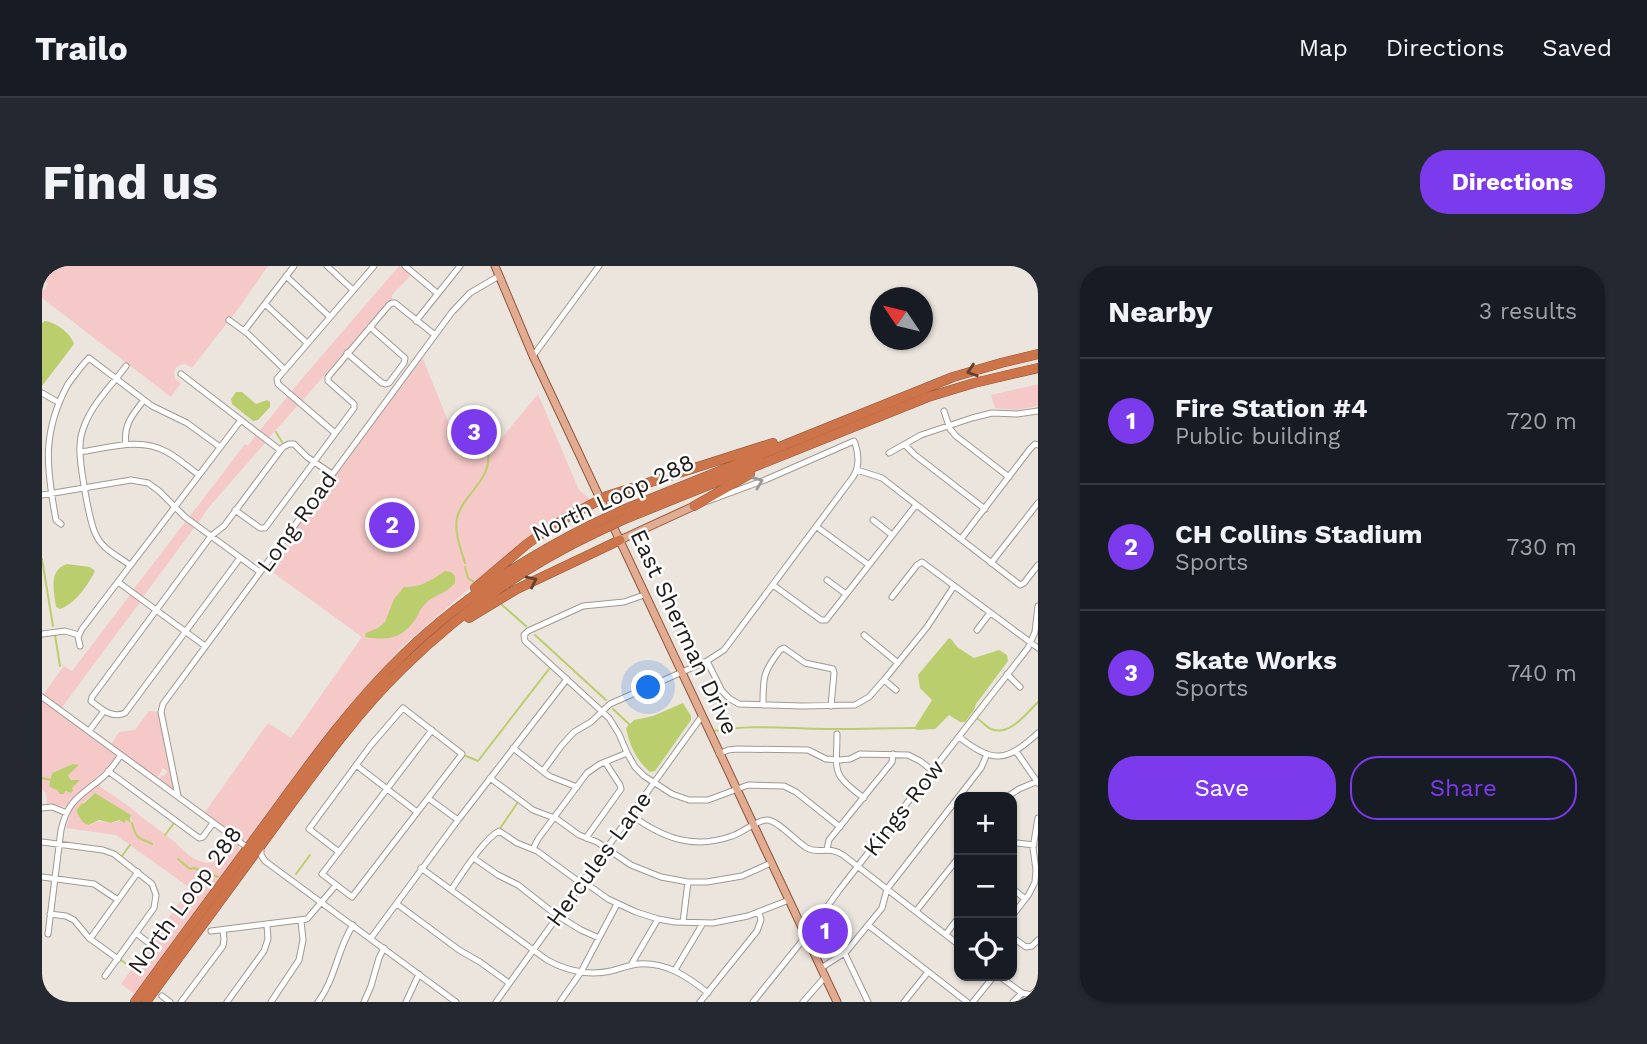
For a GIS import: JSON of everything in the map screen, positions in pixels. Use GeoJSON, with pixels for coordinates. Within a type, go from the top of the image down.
{"type":"FeatureCollection","features":[{"type":"Feature","properties":{"kind":"highway","name":"North Loop 288"},"geometry":{"type":"LineString","coordinates":[[134,1002],[348,714],[384,674],[430,630],[470,598],[547,547],[808,435],[953,377],[1038,354]]}},
{"type":"Feature","properties":{"kind":"highway","name":"North Loop 288"},"geometry":{"type":"LineString","coordinates":[[625,514],[928,397],[1038,368]]}},
{"type":"Feature","properties":{"kind":"highway"},"geometry":{"type":"LineString","coordinates":[[430,630],[527,544],[600,499],[794,437],[808,435]]}},
{"type":"Feature","properties":{"kind":"highway"},"geometry":{"type":"LineString","coordinates":[[694,506],[802,447]]}},
{"type":"Feature","properties":{"kind":"highway","name":"North Loop 288"},"geometry":{"type":"LineString","coordinates":[[148,1002],[262,844],[352,724],[381,691],[455,621],[515,577],[595,528]]}},
{"type":"Feature","properties":{"kind":"highway"},"geometry":{"type":"LineString","coordinates":[[414,658],[461,622],[498,600],[620,540]]}},
{"type":"Feature","properties":{"kind":"main road","name":"East Sherman Drive"},"geometry":{"type":"LineString","coordinates":[[495,266],[533,356],[644,595],[837,1002]]}},
{"type":"Feature","properties":{"kind":"main road","name":"North Loop 288"},"geometry":{"type":"LineString","coordinates":[[620,540],[694,506]]}},
{"type":"Feature","properties":{"kind":"street"},"geometry":{"type":"LineString","coordinates":[[244,331],[293,266]]}},
{"type":"Feature","properties":{"kind":"street"},"geometry":{"type":"LineString","coordinates":[[327,266],[353,290]]}},
{"type":"Feature","properties":{"kind":"street"},"geometry":{"type":"LineString","coordinates":[[335,433],[276,380],[374,266]]}},
{"type":"Feature","properties":{"kind":"street"},"geometry":{"type":"LineString","coordinates":[[405,266],[437,293]]}},
{"type":"Feature","properties":{"kind":"street"},"geometry":{"type":"LineString","coordinates":[[416,321],[460,266]]}},
{"type":"Feature","properties":{"kind":"street"},"geometry":{"type":"LineString","coordinates":[[533,356],[599,266]]}},
{"type":"Feature","properties":{"kind":"street"},"geometry":{"type":"LineString","coordinates":[[286,276],[330,317]]}},
{"type":"Feature","properties":{"kind":"street","name":"Long Road"},"geometry":{"type":"LineString","coordinates":[[178,796],[161,708],[163,704],[452,312],[466,297],[499,276]]}},
{"type":"Feature","properties":{"kind":"street"},"geometry":{"type":"LineString","coordinates":[[235,510],[262,529],[265,528],[354,405],[327,379],[388,306],[393,303],[435,335]]}},
{"type":"Feature","properties":{"kind":"street"},"geometry":{"type":"LineString","coordinates":[[265,304],[307,343]]}},
{"type":"Feature","properties":{"kind":"street"},"geometry":{"type":"LineString","coordinates":[[229,320],[284,369]]}},
{"type":"Feature","properties":{"kind":"street"},"geometry":{"type":"LineString","coordinates":[[347,353],[382,383],[387,384],[405,359],[370,327]]}},
{"type":"Feature","properties":{"kind":"street"},"geometry":{"type":"LineString","coordinates":[[61,524],[56,520],[44,445],[49,418],[56,401],[89,358],[157,409],[187,423],[220,447]]}},
{"type":"Feature","properties":{"kind":"street"},"geometry":{"type":"LineString","coordinates":[[126,366],[86,422],[81,436],[80,452],[96,537],[130,565]]}},
{"type":"Feature","properties":{"kind":"street"},"geometry":{"type":"LineString","coordinates":[[181,374],[280,450]]}},
{"type":"Feature","properties":{"kind":"street"},"geometry":{"type":"LineString","coordinates":[[42,393],[56,401]]}},
{"type":"Feature","properties":{"kind":"street"},"geometry":{"type":"LineString","coordinates":[[126,444],[127,423],[145,400]]}},
{"type":"Feature","properties":{"kind":"street"},"geometry":{"type":"LineString","coordinates":[[944,411],[958,439],[1009,477]]}},
{"type":"Feature","properties":{"kind":"street"},"geometry":{"type":"LineString","coordinates":[[889,453],[921,435],[992,412],[1017,414],[1038,411]]}},
{"type":"Feature","properties":{"kind":"street"},"geometry":{"type":"LineString","coordinates":[[80,646],[79,635],[241,420]]}},
{"type":"Feature","properties":{"kind":"street","name":"North Loop 288"},"geometry":{"type":"LineString","coordinates":[[694,506],[765,480],[854,441],[859,458],[857,470]]}},
{"type":"Feature","properties":{"kind":"street"},"geometry":{"type":"LineString","coordinates":[[80,452],[126,444],[150,445],[161,449],[199,475]]}},
{"type":"Feature","properties":{"kind":"street"},"geometry":{"type":"LineString","coordinates":[[240,558],[123,715],[104,711],[91,700],[211,536],[222,527],[286,444],[295,445],[332,474]]}},
{"type":"Feature","properties":{"kind":"street"},"geometry":{"type":"LineString","coordinates":[[905,444],[915,455],[985,509]]}},
{"type":"Feature","properties":{"kind":"street"},"geometry":{"type":"LineString","coordinates":[[961,539],[1037,445]]}},
{"type":"Feature","properties":{"kind":"street"},"geometry":{"type":"LineString","coordinates":[[542,771],[568,738],[613,702],[721,653],[857,470],[882,478],[1021,585],[1038,565]]}},
{"type":"Feature","properties":{"kind":"street"},"geometry":{"type":"LineString","coordinates":[[42,495],[131,480],[144,481],[155,487],[185,517],[260,572]]}},
{"type":"Feature","properties":{"kind":"street"},"geometry":{"type":"LineString","coordinates":[[991,563],[1038,503]]}},
{"type":"Feature","properties":{"kind":"street"},"geometry":{"type":"LineString","coordinates":[[773,584],[824,620],[916,505]]}},
{"type":"Feature","properties":{"kind":"street"},"geometry":{"type":"LineString","coordinates":[[873,520],[892,535]]}},
{"type":"Feature","properties":{"kind":"street"},"geometry":{"type":"LineString","coordinates":[[817,527],[869,565]]}},
{"type":"Feature","properties":{"kind":"street"},"geometry":{"type":"LineString","coordinates":[[892,597],[921,562],[1038,648]]}},
{"type":"Feature","properties":{"kind":"street"},"geometry":{"type":"LineString","coordinates":[[827,580],[846,594]]}},
{"type":"Feature","properties":{"kind":"street"},"geometry":{"type":"LineString","coordinates":[[118,582],[205,646]]}},
{"type":"Feature","properties":{"kind":"street"},"geometry":{"type":"LineString","coordinates":[[707,661],[721,690],[728,698],[741,704],[859,704],[869,697],[927,627],[954,586]]}},
{"type":"Feature","properties":{"kind":"street"},"geometry":{"type":"LineString","coordinates":[[644,595],[624,602],[579,607],[528,631],[524,639],[602,711],[616,728],[637,770],[678,797],[696,801],[716,798],[748,785],[776,785],[789,788],[840,827]]}},
{"type":"Feature","properties":{"kind":"street","name":"Kings Row"},"geometry":{"type":"LineString","coordinates":[[752,1002],[806,936],[1031,642],[1038,606]]}},
{"type":"Feature","properties":{"kind":"street"},"geometry":{"type":"LineString","coordinates":[[978,631],[990,613]]}},
{"type":"Feature","properties":{"kind":"street"},"geometry":{"type":"LineString","coordinates":[[42,634],[65,631],[79,635]]}},
{"type":"Feature","properties":{"kind":"street"},"geometry":{"type":"LineString","coordinates":[[864,635],[898,663]]}},
{"type":"Feature","properties":{"kind":"street"},"geometry":{"type":"LineString","coordinates":[[763,705],[765,673],[784,648],[807,664],[833,669],[831,706]]}},
{"type":"Feature","properties":{"kind":"street"},"geometry":{"type":"LineString","coordinates":[[1007,674],[1020,687]]}},
{"type":"Feature","properties":{"kind":"street"},"geometry":{"type":"LineString","coordinates":[[371,938],[421,868],[567,679]]}},
{"type":"Feature","properties":{"kind":"street"},"geometry":{"type":"LineString","coordinates":[[884,680],[896,690]]}},
{"type":"Feature","properties":{"kind":"street"},"geometry":{"type":"LineString","coordinates":[[42,697],[248,848]]}},
{"type":"Feature","properties":{"kind":"street"},"geometry":{"type":"LineString","coordinates":[[339,852],[309,829],[356,765],[403,708],[432,730],[462,754],[352,898],[322,874],[339,852],[432,730]]}},
{"type":"Feature","properties":{"kind":"street"},"geometry":{"type":"LineString","coordinates":[[89,731],[104,711]]}},
{"type":"Feature","properties":{"kind":"street","name":"Hercules Lane"},"geometry":{"type":"LineString","coordinates":[[496,1002],[702,716]]}},
{"type":"Feature","properties":{"kind":"street"},"geometry":{"type":"LineString","coordinates":[[959,737],[987,754],[1004,755],[1015,752],[1038,733]]}},
{"type":"Feature","properties":{"kind":"street"},"geometry":{"type":"LineString","coordinates":[[837,734],[836,767],[842,780],[863,798]]}},
{"type":"Feature","properties":{"kind":"street"},"geometry":{"type":"LineString","coordinates":[[513,748],[553,778],[576,787]]}},
{"type":"Feature","properties":{"kind":"street"},"geometry":{"type":"LineString","coordinates":[[719,754],[737,749],[808,750],[826,759],[836,760],[860,754],[893,754],[913,756],[933,771]]}},
{"type":"Feature","properties":{"kind":"street"},"geometry":{"type":"LineString","coordinates":[[533,849],[591,770],[627,752]]}},
{"type":"Feature","properties":{"kind":"street"},"geometry":{"type":"LineString","coordinates":[[1014,792],[1038,781],[1015,752]]}},
{"type":"Feature","properties":{"kind":"street"},"geometry":{"type":"LineString","coordinates":[[827,849],[829,841],[892,762],[893,754]]}},
{"type":"Feature","properties":{"kind":"street"},"geometry":{"type":"LineString","coordinates":[[821,968],[845,954],[882,908],[887,889],[981,768],[987,754]]}},
{"type":"Feature","properties":{"kind":"street"},"geometry":{"type":"LineString","coordinates":[[48,934],[62,827],[67,813],[78,796],[108,771],[121,755]]}},
{"type":"Feature","properties":{"kind":"street"},"geometry":{"type":"LineString","coordinates":[[586,838],[621,789],[605,762]]}},
{"type":"Feature","properties":{"kind":"street"},"geometry":{"type":"LineString","coordinates":[[356,765],[417,812]]}},
{"type":"Feature","properties":{"kind":"street"},"geometry":{"type":"LineString","coordinates":[[108,771],[201,838],[213,823]]}},
{"type":"Feature","properties":{"kind":"street"},"geometry":{"type":"LineString","coordinates":[[490,778],[533,810],[554,818],[642,870],[661,877],[707,883],[731,879],[771,863]]}},
{"type":"Feature","properties":{"kind":"street"},"geometry":{"type":"LineString","coordinates":[[428,798],[458,820]]}},
{"type":"Feature","properties":{"kind":"street"},"geometry":{"type":"LineString","coordinates":[[42,808],[54,807],[67,813]]}},
{"type":"Feature","properties":{"kind":"street"},"geometry":{"type":"LineString","coordinates":[[631,815],[666,836],[693,842],[732,837],[765,820],[774,822],[808,848],[836,851],[954,941]]}},
{"type":"Feature","properties":{"kind":"street"},"geometry":{"type":"LineString","coordinates":[[1017,909],[1035,882],[1034,845],[1038,818]]}},
{"type":"Feature","properties":{"kind":"street"},"geometry":{"type":"LineString","coordinates":[[451,890],[497,831],[517,844],[533,849],[617,904],[659,919],[703,923],[732,920],[760,913],[789,900]]}},
{"type":"Feature","properties":{"kind":"street"},"geometry":{"type":"LineString","coordinates":[[42,842],[108,851],[150,881],[155,891],[154,908],[105,976]]}},
{"type":"Feature","properties":{"kind":"street"},"geometry":{"type":"LineString","coordinates":[[262,844],[261,855],[265,861],[456,1002]]}},
{"type":"Feature","properties":{"kind":"street"},"geometry":{"type":"LineString","coordinates":[[1017,844],[1034,845]]}},
{"type":"Feature","properties":{"kind":"street"},"geometry":{"type":"LineString","coordinates":[[475,859],[498,876],[519,886],[558,916],[599,938]]}},
{"type":"Feature","properties":{"kind":"street"},"geometry":{"type":"LineString","coordinates":[[248,864],[265,861]]}},
{"type":"Feature","properties":{"kind":"street"},"geometry":{"type":"LineString","coordinates":[[916,911],[954,863]]}},
{"type":"Feature","properties":{"kind":"street"},"geometry":{"type":"LineString","coordinates":[[421,868],[565,969],[599,973],[631,965],[651,964],[675,970],[708,993]]}},
{"type":"Feature","properties":{"kind":"street"},"geometry":{"type":"LineString","coordinates":[[90,939],[138,872]]}},
{"type":"Feature","properties":{"kind":"street"},"geometry":{"type":"LineString","coordinates":[[42,877],[94,884],[118,900]]}},
{"type":"Feature","properties":{"kind":"street"},"geometry":{"type":"LineString","coordinates":[[684,922],[688,882]]}},
{"type":"Feature","properties":{"kind":"street"},"geometry":{"type":"LineString","coordinates":[[211,931],[307,919],[336,885]]}},
{"type":"Feature","properties":{"kind":"street"},"geometry":{"type":"LineString","coordinates":[[1017,892],[1025,899]]}},
{"type":"Feature","properties":{"kind":"street"},"geometry":{"type":"LineString","coordinates":[[397,904],[509,983]]}},
{"type":"Feature","properties":{"kind":"street"},"geometry":{"type":"LineString","coordinates":[[560,1002],[581,972],[617,904]]}},
{"type":"Feature","properties":{"kind":"street"},"geometry":{"type":"LineString","coordinates":[[700,1002],[757,932],[760,913]]}},
{"type":"Feature","properties":{"kind":"street"},"geometry":{"type":"LineString","coordinates":[[50,914],[74,920],[90,939],[117,959]]}},
{"type":"Feature","properties":{"kind":"street"},"geometry":{"type":"LineString","coordinates":[[946,934],[958,918]]}},
{"type":"Feature","properties":{"kind":"street"},"geometry":{"type":"LineString","coordinates":[[631,965],[659,919]]}},
{"type":"Feature","properties":{"kind":"street"},"geometry":{"type":"LineString","coordinates":[[271,1002],[299,960],[303,940],[301,921]]}},
{"type":"Feature","properties":{"kind":"street"},"geometry":{"type":"LineString","coordinates":[[675,970],[703,923]]}},
{"type":"Feature","properties":{"kind":"street"},"geometry":{"type":"LineString","coordinates":[[227,1002],[264,951],[268,939],[267,925]]}},
{"type":"Feature","properties":{"kind":"street"},"geometry":{"type":"LineString","coordinates":[[318,1002],[333,976],[343,941],[353,925]]}},
{"type":"Feature","properties":{"kind":"street"},"geometry":{"type":"LineString","coordinates":[[868,925],[964,1001]]}},
{"type":"Feature","properties":{"kind":"street"},"geometry":{"type":"LineString","coordinates":[[181,1002],[222,946],[223,930]]}},
{"type":"Feature","properties":{"kind":"street"},"geometry":{"type":"LineString","coordinates":[[136,933],[150,944]]}},
{"type":"Feature","properties":{"kind":"street"},"geometry":{"type":"LineString","coordinates":[[1017,943],[1029,947],[1038,940]]}},
{"type":"Feature","properties":{"kind":"street"},"geometry":{"type":"LineString","coordinates":[[363,1002],[384,948]]}},
{"type":"Feature","properties":{"kind":"street"},"geometry":{"type":"LineString","coordinates":[[845,954],[868,1002]]}},
{"type":"Feature","properties":{"kind":"street"},"geometry":{"type":"LineString","coordinates":[[904,1002],[928,972]]}},
{"type":"Feature","properties":{"kind":"street"},"geometry":{"type":"LineString","coordinates":[[406,1002],[419,974]]}},
{"type":"Feature","properties":{"kind":"street"},"geometry":{"type":"LineString","coordinates":[[803,1002],[825,976]]}},
{"type":"Feature","properties":{"kind":"street"},"geometry":{"type":"LineString","coordinates":[[974,1002],[993,981]]}},
{"type":"Feature","properties":{"kind":"street"},"geometry":{"type":"LineString","coordinates":[[1004,981],[1022,993],[1032,995]]}},
{"type":"Feature","properties":{"kind":"street"},"geometry":{"type":"LineString","coordinates":[[1023,1002],[1038,989]]}},
{"type":"Feature","properties":{"kind":"street"},"geometry":{"type":"LineString","coordinates":[[1013,1002],[1022,993]]}},
{"type":"Feature","properties":{"kind":"street"},"geometry":{"type":"LineString","coordinates":[[162,996],[170,1002]]}},
{"type":"Feature","properties":{"kind":"shaded area"},"geometry":{"type":"Polygon","coordinates":[[[42,266],[268,266],[192,368],[185,364],[176,368],[175,379],[181,383],[171,397],[42,298],[48,284],[42,279],[42,266]]]}},
{"type":"Feature","properties":{"kind":"shaded area"},"geometry":{"type":"Polygon","coordinates":[[[399,266],[411,275],[302,401],[292,391],[294,388],[399,266]]]}},
{"type":"Feature","properties":{"kind":"shaded area"},"geometry":{"type":"Polygon","coordinates":[[[45,321],[62,329],[74,344],[42,386],[42,323],[45,321]]]}},
{"type":"Feature","properties":{"kind":"shaded area"},"geometry":{"type":"Polygon","coordinates":[[[421,354],[450,426],[461,411],[500,440],[538,394],[579,490],[591,500],[497,564],[404,645],[331,728],[251,838],[243,841],[203,815],[268,723],[291,738],[362,637],[264,566],[421,354]]]}},
{"type":"Feature","properties":{"kind":"shaded area"},"geometry":{"type":"Polygon","coordinates":[[[1038,384],[1038,406],[1016,410],[995,408],[991,395],[1038,384]]]}},
{"type":"Feature","properties":{"kind":"shaded area"},"geometry":{"type":"Polygon","coordinates":[[[236,392],[242,392],[256,404],[267,400],[270,407],[258,420],[253,421],[232,404],[231,399],[236,392]]]}},
{"type":"Feature","properties":{"kind":"shaded area"},"geometry":{"type":"Polygon","coordinates":[[[288,396],[298,405],[269,438],[260,430],[288,396]]]}},
{"type":"Feature","properties":{"kind":"shaded area"},"geometry":{"type":"Polygon","coordinates":[[[256,435],[265,443],[198,523],[190,516],[245,444],[248,446],[256,435]]]}},
{"type":"Feature","properties":{"kind":"shaded area"},"geometry":{"type":"Polygon","coordinates":[[[186,521],[194,528],[143,597],[133,590],[186,521]]]}},
{"type":"Feature","properties":{"kind":"shaded area"},"geometry":{"type":"Polygon","coordinates":[[[67,564],[90,567],[95,571],[76,598],[60,609],[56,607],[54,582],[57,571],[67,564]]]}},
{"type":"Feature","properties":{"kind":"shaded area"},"geometry":{"type":"Polygon","coordinates":[[[445,571],[455,576],[455,583],[426,603],[407,629],[390,638],[365,637],[366,633],[385,622],[394,599],[404,587],[421,585],[445,571]]]}},
{"type":"Feature","properties":{"kind":"shaded area"},"geometry":{"type":"Polygon","coordinates":[[[130,595],[140,602],[60,710],[93,734],[91,737],[114,754],[115,757],[107,768],[92,781],[134,810],[196,860],[208,863],[226,840],[238,845],[240,850],[239,856],[135,994],[121,984],[190,888],[116,835],[66,828],[72,810],[47,804],[46,793],[42,790],[42,696],[64,666],[72,671],[130,595]],[[74,764],[52,773],[49,786],[61,794],[64,794],[64,791],[71,793],[71,788],[79,780],[71,780],[68,774],[79,765],[74,764]],[[95,793],[76,811],[84,822],[91,825],[122,820],[125,823],[126,820],[132,823],[131,815],[95,793]]]}},
{"type":"Feature","properties":{"kind":"shaded area"},"geometry":{"type":"Polygon","coordinates":[[[949,638],[974,658],[999,650],[1007,655],[1008,661],[965,722],[949,715],[935,729],[916,730],[915,727],[932,700],[920,688],[918,675],[949,638]]]}},
{"type":"Feature","properties":{"kind":"shaded area"},"geometry":{"type":"Polygon","coordinates":[[[683,703],[691,720],[655,771],[650,772],[634,752],[626,728],[634,720],[653,716],[683,703]]]}},
{"type":"Feature","properties":{"kind":"shaded area"},"geometry":{"type":"Polygon","coordinates":[[[149,711],[161,712],[178,796],[157,781],[167,772],[163,768],[156,780],[110,746],[119,732],[135,730],[149,711]]]}},
{"type":"Feature","properties":{"kind":"shaded area"},"geometry":{"type":"Polygon","coordinates":[[[73,764],[79,765],[68,775],[71,780],[80,780],[71,793],[65,791],[60,794],[49,786],[52,773],[73,764]]]}},
{"type":"Feature","properties":{"kind":"shaded area"},"geometry":{"type":"Polygon","coordinates":[[[95,793],[131,815],[132,823],[126,820],[125,823],[119,820],[111,823],[99,820],[89,825],[81,820],[76,811],[95,793]]]}},
{"type":"Feature","properties":{"kind":"waterway"},"geometry":{"type":"LineString","coordinates":[[276,432],[282,442]]}},
{"type":"Feature","properties":{"kind":"waterway"},"geometry":{"type":"LineString","coordinates":[[465,563],[457,535],[457,518],[460,509],[486,471],[488,453]]}},
{"type":"Feature","properties":{"kind":"waterway"},"geometry":{"type":"LineString","coordinates":[[42,559],[53,626]]}},
{"type":"Feature","properties":{"kind":"waterway"},"geometry":{"type":"LineString","coordinates":[[465,567],[468,578],[474,582]]}},
{"type":"Feature","properties":{"kind":"waterway"},"geometry":{"type":"LineString","coordinates":[[501,604],[526,626]]}},
{"type":"Feature","properties":{"kind":"waterway"},"geometry":{"type":"LineString","coordinates":[[55,635],[60,666]]}},
{"type":"Feature","properties":{"kind":"waterway"},"geometry":{"type":"LineString","coordinates":[[535,635],[606,700]]}},
{"type":"Feature","properties":{"kind":"waterway"},"geometry":{"type":"LineString","coordinates":[[466,756],[478,761],[549,669]]}},
{"type":"Feature","properties":{"kind":"waterway"},"geometry":{"type":"LineString","coordinates":[[978,719],[991,729],[1004,730],[1017,723],[1038,702]]}},
{"type":"Feature","properties":{"kind":"waterway"},"geometry":{"type":"LineString","coordinates":[[613,709],[630,725]]}},
{"type":"Feature","properties":{"kind":"waterway"},"geometry":{"type":"LineString","coordinates":[[713,731],[760,727],[915,728]]}},
{"type":"Feature","properties":{"kind":"waterway"},"geometry":{"type":"LineString","coordinates":[[42,778],[51,780]]}},
{"type":"Feature","properties":{"kind":"waterway"},"geometry":{"type":"LineString","coordinates":[[501,827],[518,802]]}},
{"type":"Feature","properties":{"kind":"waterway"},"geometry":{"type":"LineString","coordinates":[[132,823],[137,835],[152,844]]}},
{"type":"Feature","properties":{"kind":"waterway"},"geometry":{"type":"LineString","coordinates":[[165,835],[174,823]]}},
{"type":"Feature","properties":{"kind":"waterway"},"geometry":{"type":"LineString","coordinates":[[122,856],[130,845]]}},
{"type":"Feature","properties":{"kind":"waterway"},"geometry":{"type":"LineString","coordinates":[[296,874],[310,855]]}},
{"type":"Feature","properties":{"kind":"waterway"},"geometry":{"type":"LineString","coordinates":[[178,859],[190,869],[218,877]]}},
{"type":"Feature","properties":{"kind":"waterway"},"geometry":{"type":"LineString","coordinates":[[121,960],[133,969]]}},
{"type":"Feature","properties":{"kind":"place","name":"Skate Works"},"geometry":{"type":"Point","coordinates":[474,432]}},
{"type":"Feature","properties":{"kind":"place","name":"CH Collins Stadium"},"geometry":{"type":"Point","coordinates":[392,525]}},
{"type":"Feature","properties":{"kind":"place","name":"Fire Station #4"},"geometry":{"type":"Point","coordinates":[825,931]}}]}
